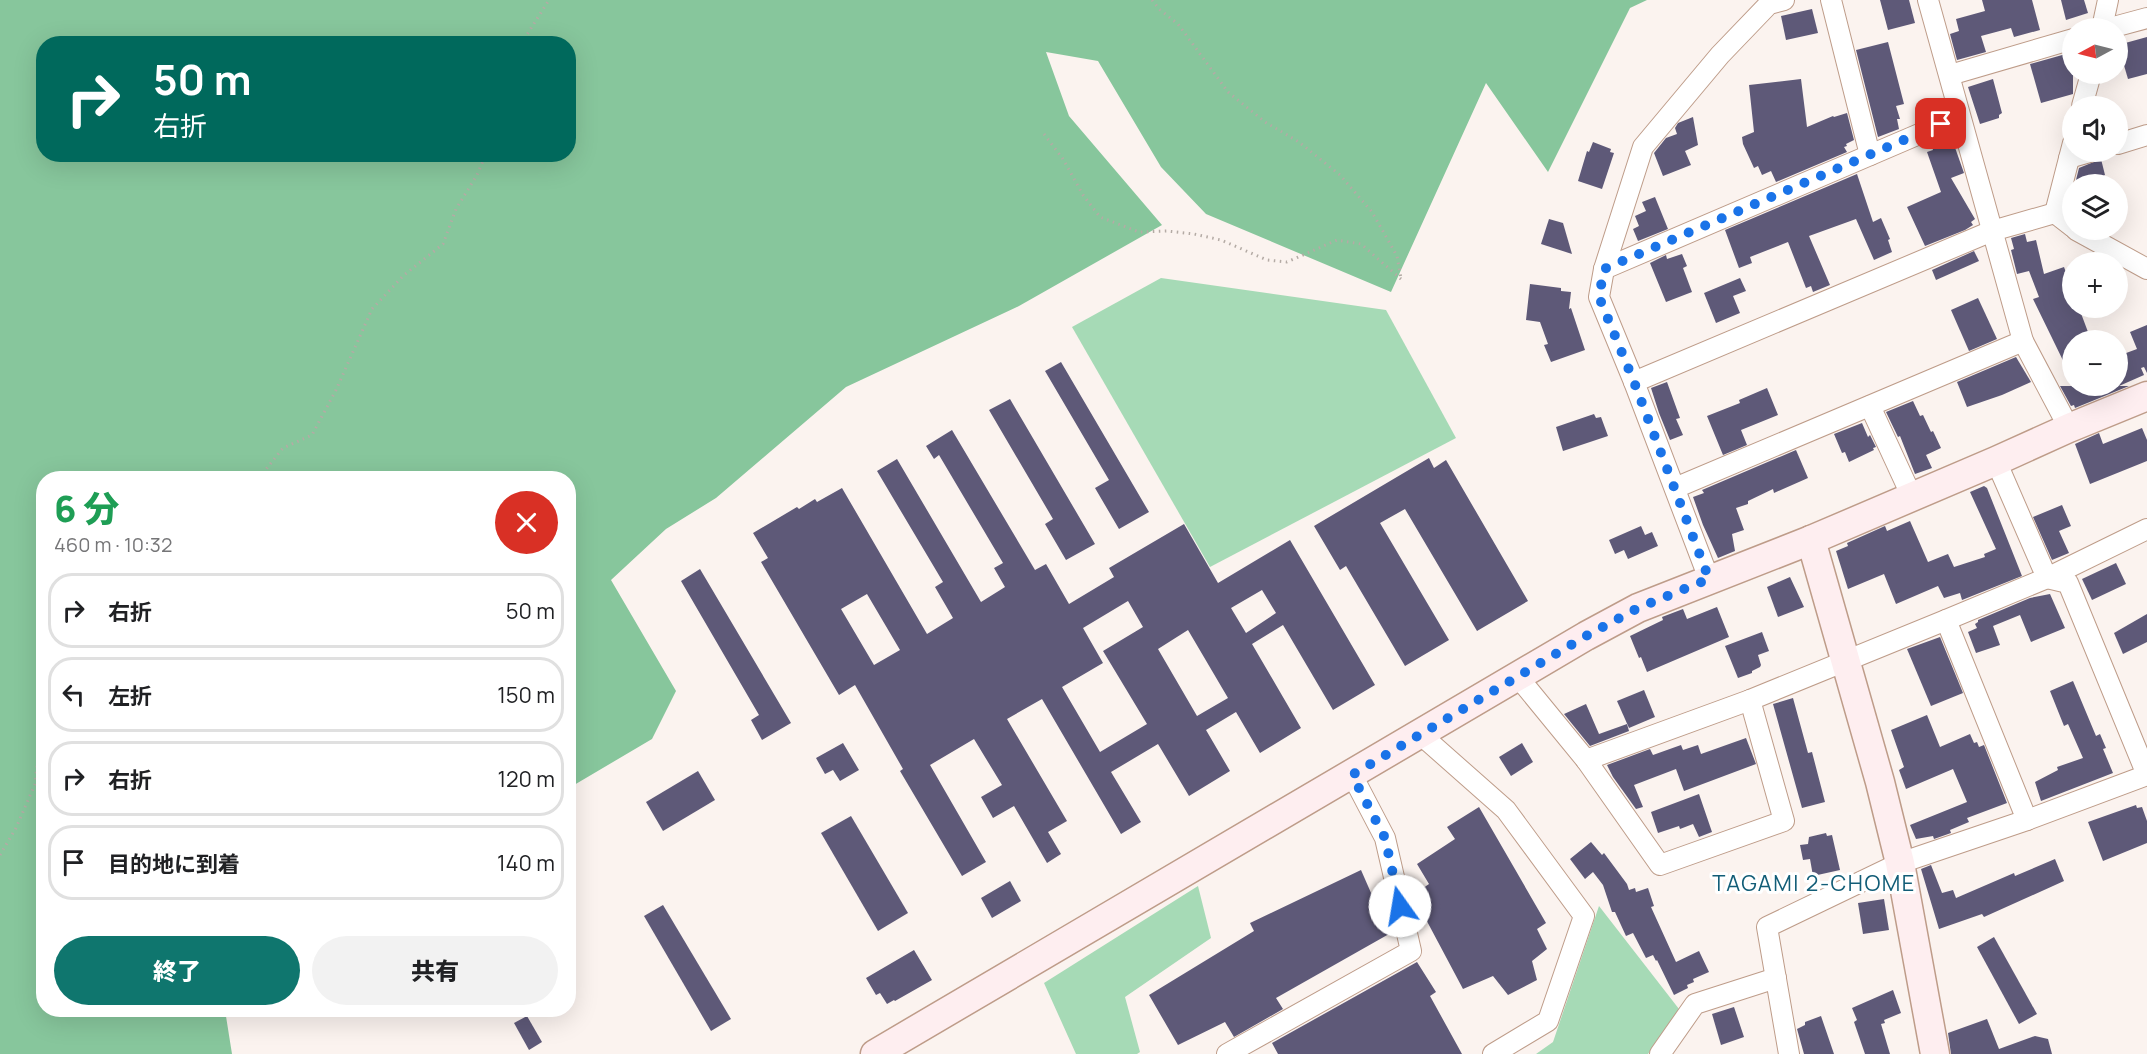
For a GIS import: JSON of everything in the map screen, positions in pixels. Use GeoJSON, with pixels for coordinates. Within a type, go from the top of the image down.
{"type":"FeatureCollection","features":[{"type":"Feature","properties":{"kind":"street"},"geometry":{"type":"LineString","coordinates":[[1709,579],[1599,297],[1604,269],[1643,147],[1728,46],[1769,4],[1784,0]]}},
{"type":"Feature","properties":{"kind":"street"},"geometry":{"type":"LineString","coordinates":[[1831,0],[1870,155]]}},
{"type":"Feature","properties":{"kind":"street"},"geometry":{"type":"LineString","coordinates":[[1928,0],[2023,341],[2069,428]]}},
{"type":"Feature","properties":{"kind":"street"},"geometry":{"type":"LineString","coordinates":[[2104,18],[2108,0]]}},
{"type":"Feature","properties":{"kind":"street"},"geometry":{"type":"LineString","coordinates":[[2128,23],[2147,18]]}},
{"type":"Feature","properties":{"kind":"street"},"geometry":{"type":"LineString","coordinates":[[1950,75],[2062,42]]}},
{"type":"Feature","properties":{"kind":"street"},"geometry":{"type":"LineString","coordinates":[[1604,269],[1959,117]]}},
{"type":"Feature","properties":{"kind":"street"},"geometry":{"type":"LineString","coordinates":[[2128,141],[2147,135]]}},
{"type":"Feature","properties":{"kind":"street"},"geometry":{"type":"LineString","coordinates":[[2055,213],[2068,162]]}},
{"type":"Feature","properties":{"kind":"street"},"geometry":{"type":"LineString","coordinates":[[1634,382],[1992,231],[2055,213]]}},
{"type":"Feature","properties":{"kind":"street"},"geometry":{"type":"LineString","coordinates":[[2055,213],[2062,218]]}},
{"type":"Feature","properties":{"kind":"street"},"geometry":{"type":"LineString","coordinates":[[2099,240],[2142,262]]}},
{"type":"Feature","properties":{"kind":"street"},"geometry":{"type":"LineString","coordinates":[[1675,488],[2023,341]]}},
{"type":"Feature","properties":{"kind":"street"},"geometry":{"type":"LineString","coordinates":[[875,1054],[1586,636],[1638,608],[1811,540],[2147,396]]}},
{"type":"Feature","properties":{"kind":"street"},"geometry":{"type":"LineString","coordinates":[[1870,406],[1912,497]]}},
{"type":"Feature","properties":{"kind":"street"},"geometry":{"type":"LineString","coordinates":[[1996,461],[2047,578]]}},
{"type":"Feature","properties":{"kind":"street"},"geometry":{"type":"LineString","coordinates":[[1586,760],[1749,700],[1946,620],[2047,578],[2147,529]]}},
{"type":"Feature","properties":{"kind":"street"},"geometry":{"type":"LineString","coordinates":[[1811,540],[1880,782],[1900,863],[1935,1054]]}},
{"type":"Feature","properties":{"kind":"street"},"geometry":{"type":"LineString","coordinates":[[1789,1054],[1767,927],[1900,863],[2147,776],[2068,583],[2047,578]]}},
{"type":"Feature","properties":{"kind":"street"},"geometry":{"type":"LineString","coordinates":[[1946,620],[2027,820]]}},
{"type":"Feature","properties":{"kind":"street"},"geometry":{"type":"LineString","coordinates":[[1518,677],[1586,760],[1660,866],[1784,821],[1749,700]]}},
{"type":"Feature","properties":{"kind":"street"},"geometry":{"type":"LineString","coordinates":[[1420,734],[1506,810],[1584,916],[1548,1022],[1493,1054]]}},
{"type":"Feature","properties":{"kind":"street"},"geometry":{"type":"LineString","coordinates":[[1227,1054],[1411,951],[1385,838],[1352,775]]}},
{"type":"Feature","properties":{"kind":"street"},"geometry":{"type":"LineString","coordinates":[[1660,1054],[1695,1004],[1776,978]]}},
{"type":"Feature","properties":{"kind":"path"},"geometry":{"type":"LineString","coordinates":[[526,36],[549,0]]}},
{"type":"Feature","properties":{"kind":"path"},"geometry":{"type":"LineString","coordinates":[[1044,134],[1100,217],[1139,232],[1167,231],[1221,240],[1267,260],[1287,262],[1337,240],[1361,244],[1401,279],[1397,256],[1372,212],[1341,175],[1299,142],[1265,122],[1228,92],[1178,24],[1159,9],[1152,0]]}},
{"type":"Feature","properties":{"kind":"path"},"geometry":{"type":"LineString","coordinates":[[263,471],[284,448],[312,435],[336,390],[372,309],[403,276],[443,244],[456,209],[483,162]]}},
{"type":"Feature","properties":{"kind":"path"},"geometry":{"type":"LineString","coordinates":[[0,855],[16,828],[35,784],[36,775]]}},
{"type":"Feature","properties":{"kind":"green space"},"geometry":{"type":"Polygon","coordinates":[[[0,0],[1647,0],[1630,8],[1548,172],[1486,83],[1391,292],[1206,214],[1161,167],[1098,61],[1046,52],[1069,116],[1162,225],[1019,306],[846,387],[716,498],[666,529],[611,580],[676,691],[652,739],[576,784],[576,471],[36,471],[36,1017],[226,1017],[232,1054],[0,1054],[0,0]]]}},
{"type":"Feature","properties":{"kind":"green space"},"geometry":{"type":"Polygon","coordinates":[[[1161,278],[1386,310],[1456,438],[1210,567],[1072,327],[1161,278]]]}},
{"type":"Feature","properties":{"kind":"green space"},"geometry":{"type":"Polygon","coordinates":[[[1198,886],[1211,938],[1125,997],[1140,1052],[1137,1054],[1076,1054],[1044,983],[1198,886]]]}},
{"type":"Feature","properties":{"kind":"green space"},"geometry":{"type":"Polygon","coordinates":[[[1599,906],[1679,1009],[1648,1054],[1536,1054],[1553,1042],[1599,906]]]}},
{"type":"Feature","properties":{"kind":"building"},"geometry":{"type":"Polygon","coordinates":[[[1880,0],[1909,0],[1915,23],[1888,30],[1880,0]]]}},
{"type":"Feature","properties":{"kind":"building"},"geometry":{"type":"Polygon","coordinates":[[[1982,0],[2032,0],[2040,30],[2014,37],[2011,28],[1981,36],[1986,52],[1957,60],[1950,34],[1959,31],[1956,19],[1985,11],[1982,0]]]}},
{"type":"Feature","properties":{"kind":"building"},"geometry":{"type":"Polygon","coordinates":[[[2061,0],[2084,0],[2088,13],[2066,18],[2061,0]]]}},
{"type":"Feature","properties":{"kind":"building"},"geometry":{"type":"Polygon","coordinates":[[[1812,9],[1818,33],[1786,40],[1781,16],[1812,9]]]}},
{"type":"Feature","properties":{"kind":"building"},"geometry":{"type":"Polygon","coordinates":[[[2147,37],[2147,74],[2128,79],[2128,42],[2147,37]]]}},
{"type":"Feature","properties":{"kind":"building"},"geometry":{"type":"Polygon","coordinates":[[[1888,42],[1904,104],[1896,106],[1900,119],[1897,119],[1899,129],[1878,137],[1856,50],[1888,42]]]}},
{"type":"Feature","properties":{"kind":"building"},"geometry":{"type":"Polygon","coordinates":[[[2062,55],[2062,84],[2073,84],[2073,94],[2041,103],[2030,64],[2062,55]]]}},
{"type":"Feature","properties":{"kind":"building"},"geometry":{"type":"Polygon","coordinates":[[[1801,79],[1807,127],[1847,113],[1854,140],[1844,147],[1847,152],[1776,182],[1771,171],[1762,175],[1758,166],[1754,168],[1743,144],[1742,137],[1754,132],[1749,85],[1801,79]]]}},
{"type":"Feature","properties":{"kind":"building"},"geometry":{"type":"Polygon","coordinates":[[[1993,79],[2002,113],[1999,118],[1980,124],[1968,87],[1993,79]]]}},
{"type":"Feature","properties":{"kind":"building"},"geometry":{"type":"Polygon","coordinates":[[[1693,117],[1698,145],[1685,151],[1691,165],[1663,176],[1654,153],[1666,138],[1677,134],[1675,128],[1678,123],[1693,117]]]}},
{"type":"Feature","properties":{"kind":"building"},"geometry":{"type":"Polygon","coordinates":[[[1952,139],[1964,173],[1951,178],[1975,219],[1971,222],[1973,225],[1965,230],[1925,246],[1907,207],[1941,192],[1927,152],[1933,150],[1932,147],[1952,139]]]}},
{"type":"Feature","properties":{"kind":"building"},"geometry":{"type":"Polygon","coordinates":[[[1593,142],[1611,149],[1610,152],[1614,153],[1602,189],[1578,181],[1587,151],[1589,152],[1593,142]]]}},
{"type":"Feature","properties":{"kind":"building"},"geometry":{"type":"Polygon","coordinates":[[[2094,162],[2102,162],[2105,174],[2078,174],[2079,168],[2094,162]]]}},
{"type":"Feature","properties":{"kind":"building"},"geometry":{"type":"Polygon","coordinates":[[[1857,174],[1873,222],[1881,218],[1890,239],[1888,240],[1892,252],[1874,260],[1856,219],[1809,236],[1830,285],[1813,292],[1811,286],[1806,288],[1788,242],[1750,257],[1752,263],[1739,268],[1725,230],[1857,174]]]}},
{"type":"Feature","properties":{"kind":"building"},"geometry":{"type":"Polygon","coordinates":[[[1655,197],[1668,229],[1638,241],[1633,229],[1639,226],[1635,216],[1646,211],[1642,202],[1655,197]]]}},
{"type":"Feature","properties":{"kind":"building"},"geometry":{"type":"Polygon","coordinates":[[[1549,219],[1563,223],[1572,254],[1541,244],[1549,219]]]}},
{"type":"Feature","properties":{"kind":"building"},"geometry":{"type":"Polygon","coordinates":[[[2025,234],[2027,242],[2036,240],[2044,274],[2062,268],[2062,318],[2083,318],[2087,330],[2062,330],[2062,358],[2033,299],[2039,297],[2029,271],[2017,274],[2011,250],[2014,249],[2011,238],[2025,234]]]}},
{"type":"Feature","properties":{"kind":"building"},"geometry":{"type":"Polygon","coordinates":[[[1974,251],[1979,261],[1936,280],[1932,270],[1974,251]]]}},
{"type":"Feature","properties":{"kind":"building"},"geometry":{"type":"Polygon","coordinates":[[[1682,254],[1687,266],[1683,268],[1692,292],[1666,302],[1650,263],[1666,255],[1667,259],[1682,254]]]}},
{"type":"Feature","properties":{"kind":"building"},"geometry":{"type":"Polygon","coordinates":[[[1740,278],[1746,291],[1733,296],[1740,313],[1716,323],[1704,293],[1740,278]]]}},
{"type":"Feature","properties":{"kind":"building"},"geometry":{"type":"Polygon","coordinates":[[[1530,284],[1561,288],[1561,291],[1571,292],[1569,309],[1571,308],[1585,350],[1551,362],[1544,345],[1548,344],[1540,322],[1526,320],[1530,284]]]}},
{"type":"Feature","properties":{"kind":"building"},"geometry":{"type":"Polygon","coordinates":[[[1978,298],[1997,339],[1969,351],[1951,310],[1978,298]]]}},
{"type":"Feature","properties":{"kind":"building"},"geometry":{"type":"Polygon","coordinates":[[[2147,325],[2147,373],[2144,367],[2141,368],[2144,375],[2128,382],[2128,352],[2137,349],[2130,332],[2147,325]]]}},
{"type":"Feature","properties":{"kind":"building"},"geometry":{"type":"Polygon","coordinates":[[[2016,357],[2031,382],[1967,407],[1957,382],[2016,357]]]}},
{"type":"Feature","properties":{"kind":"building"},"geometry":{"type":"Polygon","coordinates":[[[1061,362],[1149,512],[1119,529],[1095,488],[1109,480],[1045,371],[1061,362]]]}},
{"type":"Feature","properties":{"kind":"building"},"geometry":{"type":"Polygon","coordinates":[[[1667,382],[1680,418],[1676,419],[1683,435],[1670,440],[1651,388],[1667,382]]]}},
{"type":"Feature","properties":{"kind":"building"},"geometry":{"type":"Polygon","coordinates":[[[1767,388],[1778,415],[1741,430],[1747,445],[1723,455],[1707,416],[1740,403],[1739,400],[1767,388]]]}},
{"type":"Feature","properties":{"kind":"building"},"geometry":{"type":"Polygon","coordinates":[[[2066,396],[2104,396],[2075,408],[2074,405],[2071,406],[2066,396]]]}},
{"type":"Feature","properties":{"kind":"building"},"geometry":{"type":"Polygon","coordinates":[[[1010,399],[1095,544],[1066,560],[1045,524],[1053,519],[989,410],[1010,399]]]}},
{"type":"Feature","properties":{"kind":"building"},"geometry":{"type":"Polygon","coordinates":[[[1913,401],[1920,416],[1923,415],[1931,432],[1933,431],[1941,448],[1926,455],[1932,468],[1915,474],[1900,436],[1898,437],[1886,412],[1913,401]]]}},
{"type":"Feature","properties":{"kind":"building"},"geometry":{"type":"Polygon","coordinates":[[[1594,414],[1596,418],[1601,417],[1608,436],[1563,451],[1556,427],[1594,414]]]}},
{"type":"Feature","properties":{"kind":"building"},"geometry":{"type":"Polygon","coordinates":[[[1862,423],[1868,437],[1870,435],[1876,447],[1849,462],[1845,452],[1842,453],[1834,434],[1862,423]]]}},
{"type":"Feature","properties":{"kind":"building"},"geometry":{"type":"Polygon","coordinates":[[[2142,428],[2147,440],[2147,461],[2090,484],[2075,444],[2099,433],[2103,444],[2142,428]]]}},
{"type":"Feature","properties":{"kind":"building"},"geometry":{"type":"Polygon","coordinates":[[[952,430],[1035,570],[1046,564],[1069,604],[1114,577],[1109,568],[1184,524],[1218,583],[1290,540],[1375,685],[1333,710],[1283,625],[1252,644],[1301,728],[1260,753],[1236,712],[1206,730],[1230,771],[1189,796],[1158,744],[1111,772],[1141,822],[1121,834],[1042,699],[1007,719],[1067,821],[1048,832],[1061,854],[1047,863],[1014,806],[993,818],[981,797],[1002,785],[974,739],[930,765],[986,862],[962,876],[900,771],[903,769],[855,685],[839,695],[761,562],[768,558],[753,533],[797,507],[799,509],[815,499],[817,502],[842,488],[927,634],[953,618],[935,587],[943,582],[877,471],[897,459],[981,602],[1005,587],[994,568],[1003,563],[939,455],[934,459],[926,446],[952,430]],[[1262,590],[1231,608],[1246,633],[1276,613],[1262,590]],[[867,594],[841,609],[874,665],[900,650],[867,594]],[[1128,601],[1083,628],[1103,663],[1062,687],[1100,752],[1147,724],[1103,651],[1143,627],[1128,601]],[[1188,630],[1158,649],[1197,716],[1228,698],[1188,630]]]}},
{"type":"Feature","properties":{"kind":"building"},"geometry":{"type":"Polygon","coordinates":[[[1796,450],[1808,478],[1774,493],[1773,489],[1748,501],[1748,504],[1736,508],[1744,530],[1732,534],[1735,551],[1718,558],[1693,497],[1704,493],[1702,490],[1796,450]]]}},
{"type":"Feature","properties":{"kind":"building"},"geometry":{"type":"Polygon","coordinates":[[[1429,458],[1434,468],[1446,460],[1528,601],[1477,631],[1405,509],[1380,523],[1449,640],[1405,666],[1346,566],[1340,570],[1314,526],[1429,458]]]}},
{"type":"Feature","properties":{"kind":"building"},"geometry":{"type":"Polygon","coordinates":[[[1984,486],[1987,488],[2022,576],[1962,600],[1960,593],[1944,598],[1938,586],[1896,604],[1884,574],[1848,589],[1836,551],[1848,546],[1847,543],[1885,526],[1887,531],[1910,521],[1928,562],[1948,554],[1954,567],[1985,557],[1984,554],[1996,549],[1970,492],[1984,486]]]}},
{"type":"Feature","properties":{"kind":"building"},"geometry":{"type":"Polygon","coordinates":[[[2062,505],[2071,526],[2059,531],[2069,553],[2052,560],[2033,517],[2062,505]]]}},
{"type":"Feature","properties":{"kind":"building"},"geometry":{"type":"Polygon","coordinates":[[[1641,526],[1645,535],[1652,532],[1658,546],[1628,559],[1624,550],[1615,554],[1609,540],[1641,526]]]}},
{"type":"Feature","properties":{"kind":"building"},"geometry":{"type":"Polygon","coordinates":[[[2116,563],[2126,584],[2092,600],[2082,579],[2116,563]]]}},
{"type":"Feature","properties":{"kind":"building"},"geometry":{"type":"Polygon","coordinates":[[[700,569],[791,723],[762,740],[751,720],[759,715],[681,581],[700,569]]]}},
{"type":"Feature","properties":{"kind":"building"},"geometry":{"type":"Polygon","coordinates":[[[1790,577],[1804,607],[1778,617],[1767,587],[1790,577]]]}},
{"type":"Feature","properties":{"kind":"building"},"geometry":{"type":"Polygon","coordinates":[[[2050,594],[2065,628],[2031,642],[2020,615],[1993,626],[2000,645],[1976,653],[1968,632],[1977,628],[1975,624],[1978,620],[2030,598],[2050,594]]]}},
{"type":"Feature","properties":{"kind":"building"},"geometry":{"type":"Polygon","coordinates":[[[1717,607],[1729,637],[1647,672],[1630,636],[1663,620],[1662,617],[1683,609],[1687,619],[1717,607]]]}},
{"type":"Feature","properties":{"kind":"building"},"geometry":{"type":"Polygon","coordinates":[[[2147,614],[2147,642],[2123,654],[2114,633],[2147,614]]]}},
{"type":"Feature","properties":{"kind":"building"},"geometry":{"type":"Polygon","coordinates":[[[1762,632],[1769,651],[1758,655],[1760,667],[1738,678],[1725,646],[1762,632]]]}},
{"type":"Feature","properties":{"kind":"building"},"geometry":{"type":"Polygon","coordinates":[[[1940,637],[1963,693],[1931,706],[1907,649],[1940,637]]]}},
{"type":"Feature","properties":{"kind":"building"},"geometry":{"type":"Polygon","coordinates":[[[2073,681],[2096,736],[2100,734],[2106,748],[2103,749],[2113,773],[2041,801],[2035,782],[2058,770],[2057,767],[2083,758],[2068,724],[2064,726],[2050,691],[2073,681]]]}},
{"type":"Feature","properties":{"kind":"building"},"geometry":{"type":"Polygon","coordinates":[[[1644,690],[1655,717],[1629,728],[1617,701],[1644,690]]]}},
{"type":"Feature","properties":{"kind":"building"},"geometry":{"type":"Polygon","coordinates":[[[1793,698],[1808,753],[1812,752],[1825,802],[1802,808],[1773,704],[1793,698]]]}},
{"type":"Feature","properties":{"kind":"building"},"geometry":{"type":"Polygon","coordinates":[[[1586,704],[1599,734],[1627,724],[1629,731],[1590,746],[1564,714],[1586,704]]]}},
{"type":"Feature","properties":{"kind":"building"},"geometry":{"type":"Polygon","coordinates":[[[1927,715],[1940,747],[1970,734],[1974,743],[1977,742],[1979,747],[1984,745],[2007,803],[1967,818],[1969,822],[1950,830],[1951,833],[1934,839],[1933,836],[1916,839],[1910,825],[1967,802],[1953,769],[1906,789],[1899,770],[1904,767],[1891,730],[1927,715]]]}},
{"type":"Feature","properties":{"kind":"building"},"geometry":{"type":"Polygon","coordinates":[[[1746,738],[1756,764],[1684,791],[1676,769],[1634,785],[1643,807],[1636,809],[1607,765],[1650,749],[1653,755],[1681,745],[1683,750],[1698,745],[1701,754],[1746,738]]]}},
{"type":"Feature","properties":{"kind":"building"},"geometry":{"type":"Polygon","coordinates":[[[843,743],[859,770],[840,781],[833,770],[825,774],[816,758],[843,743]]]}},
{"type":"Feature","properties":{"kind":"building"},"geometry":{"type":"Polygon","coordinates":[[[1522,743],[1533,762],[1511,776],[1499,757],[1522,743]]]}},
{"type":"Feature","properties":{"kind":"building"},"geometry":{"type":"Polygon","coordinates":[[[698,771],[715,800],[663,831],[646,802],[698,771]]]}},
{"type":"Feature","properties":{"kind":"building"},"geometry":{"type":"Polygon","coordinates":[[[1699,794],[1712,832],[1699,837],[1693,824],[1658,833],[1651,812],[1699,794]]]}},
{"type":"Feature","properties":{"kind":"building"},"geometry":{"type":"Polygon","coordinates":[[[2136,805],[2137,808],[2142,807],[2147,821],[2147,843],[2103,861],[2088,822],[2136,805]]]}},
{"type":"Feature","properties":{"kind":"building"},"geometry":{"type":"Polygon","coordinates":[[[1479,807],[1546,923],[1537,929],[1547,949],[1532,961],[1537,980],[1508,995],[1493,976],[1463,989],[1413,895],[1429,884],[1417,864],[1455,839],[1447,827],[1479,807]]]}},
{"type":"Feature","properties":{"kind":"building"},"geometry":{"type":"Polygon","coordinates":[[[851,816],[908,913],[878,931],[821,833],[851,816]]]}},
{"type":"Feature","properties":{"kind":"building"},"geometry":{"type":"Polygon","coordinates":[[[1826,833],[1827,836],[1832,835],[1840,870],[1813,876],[1810,859],[1803,860],[1800,845],[1808,844],[1809,837],[1826,833]]]}},
{"type":"Feature","properties":{"kind":"building"},"geometry":{"type":"Polygon","coordinates":[[[1591,842],[1602,855],[1604,853],[1629,890],[1635,888],[1636,892],[1648,888],[1654,906],[1651,907],[1676,962],[1699,951],[1709,972],[1693,979],[1694,982],[1687,985],[1688,988],[1674,995],[1653,955],[1646,958],[1633,933],[1626,936],[1615,912],[1612,912],[1603,885],[1593,872],[1585,879],[1570,859],[1591,842]]]}},
{"type":"Feature","properties":{"kind":"building"},"geometry":{"type":"Polygon","coordinates":[[[2055,859],[2064,881],[1984,917],[1982,914],[1939,929],[1921,869],[1931,865],[1942,893],[1953,890],[1956,898],[2014,873],[2015,876],[2055,859]]]}},
{"type":"Feature","properties":{"kind":"building"},"geometry":{"type":"Polygon","coordinates":[[[1361,870],[1389,934],[1276,998],[1283,1009],[1234,1037],[1225,1022],[1178,1045],[1149,995],[1254,931],[1250,923],[1361,870]]]}},
{"type":"Feature","properties":{"kind":"building"},"geometry":{"type":"Polygon","coordinates":[[[1010,881],[1021,901],[992,918],[981,898],[1010,881]]]}},
{"type":"Feature","properties":{"kind":"building"},"geometry":{"type":"Polygon","coordinates":[[[1884,899],[1889,930],[1863,934],[1858,903],[1884,899]]]}},
{"type":"Feature","properties":{"kind":"building"},"geometry":{"type":"Polygon","coordinates":[[[663,905],[731,1019],[711,1031],[644,916],[663,905]]]}},
{"type":"Feature","properties":{"kind":"building"},"geometry":{"type":"Polygon","coordinates":[[[1994,937],[2037,1014],[2019,1024],[1977,947],[1994,937]]]}},
{"type":"Feature","properties":{"kind":"building"},"geometry":{"type":"Polygon","coordinates":[[[914,950],[932,980],[887,1004],[880,993],[876,995],[866,978],[914,950]]]}},
{"type":"Feature","properties":{"kind":"building"},"geometry":{"type":"Polygon","coordinates":[[[1417,962],[1436,992],[1430,996],[1462,1054],[1278,1054],[1272,1043],[1417,962]]]}},
{"type":"Feature","properties":{"kind":"building"},"geometry":{"type":"Polygon","coordinates":[[[1893,990],[1901,1013],[1884,1020],[1885,1023],[1881,1024],[1890,1054],[1865,1054],[1854,1022],[1857,1020],[1852,1008],[1893,990]]]}},
{"type":"Feature","properties":{"kind":"building"},"geometry":{"type":"Polygon","coordinates":[[[1734,1007],[1744,1037],[1721,1045],[1712,1014],[1734,1007]]]}},
{"type":"Feature","properties":{"kind":"building"},"geometry":{"type":"Polygon","coordinates":[[[1821,1016],[1834,1054],[1804,1054],[1797,1029],[1805,1025],[1805,1022],[1821,1016]]]}},
{"type":"Feature","properties":{"kind":"building"},"geometry":{"type":"Polygon","coordinates":[[[528,1017],[542,1042],[529,1050],[514,1023],[528,1017]]]}},
{"type":"Feature","properties":{"kind":"building"},"geometry":{"type":"Polygon","coordinates":[[[1987,1019],[1999,1049],[2035,1036],[2048,1039],[2052,1054],[1951,1054],[1948,1033],[1987,1019]]]}},
{"type":"Feature","properties":{"kind":"district","name":"TAGAMI 2-CHOME"},"geometry":{"type":"Point","coordinates":[1814,883]}},
{"type":"Feature","properties":{"kind":"route"},"geometry":{"type":"LineString","coordinates":[[1400,906],[1385,838],[1352,775],[1586,636],[1638,608],[1709,579],[1599,297],[1604,269],[1941,124]]}}]}
